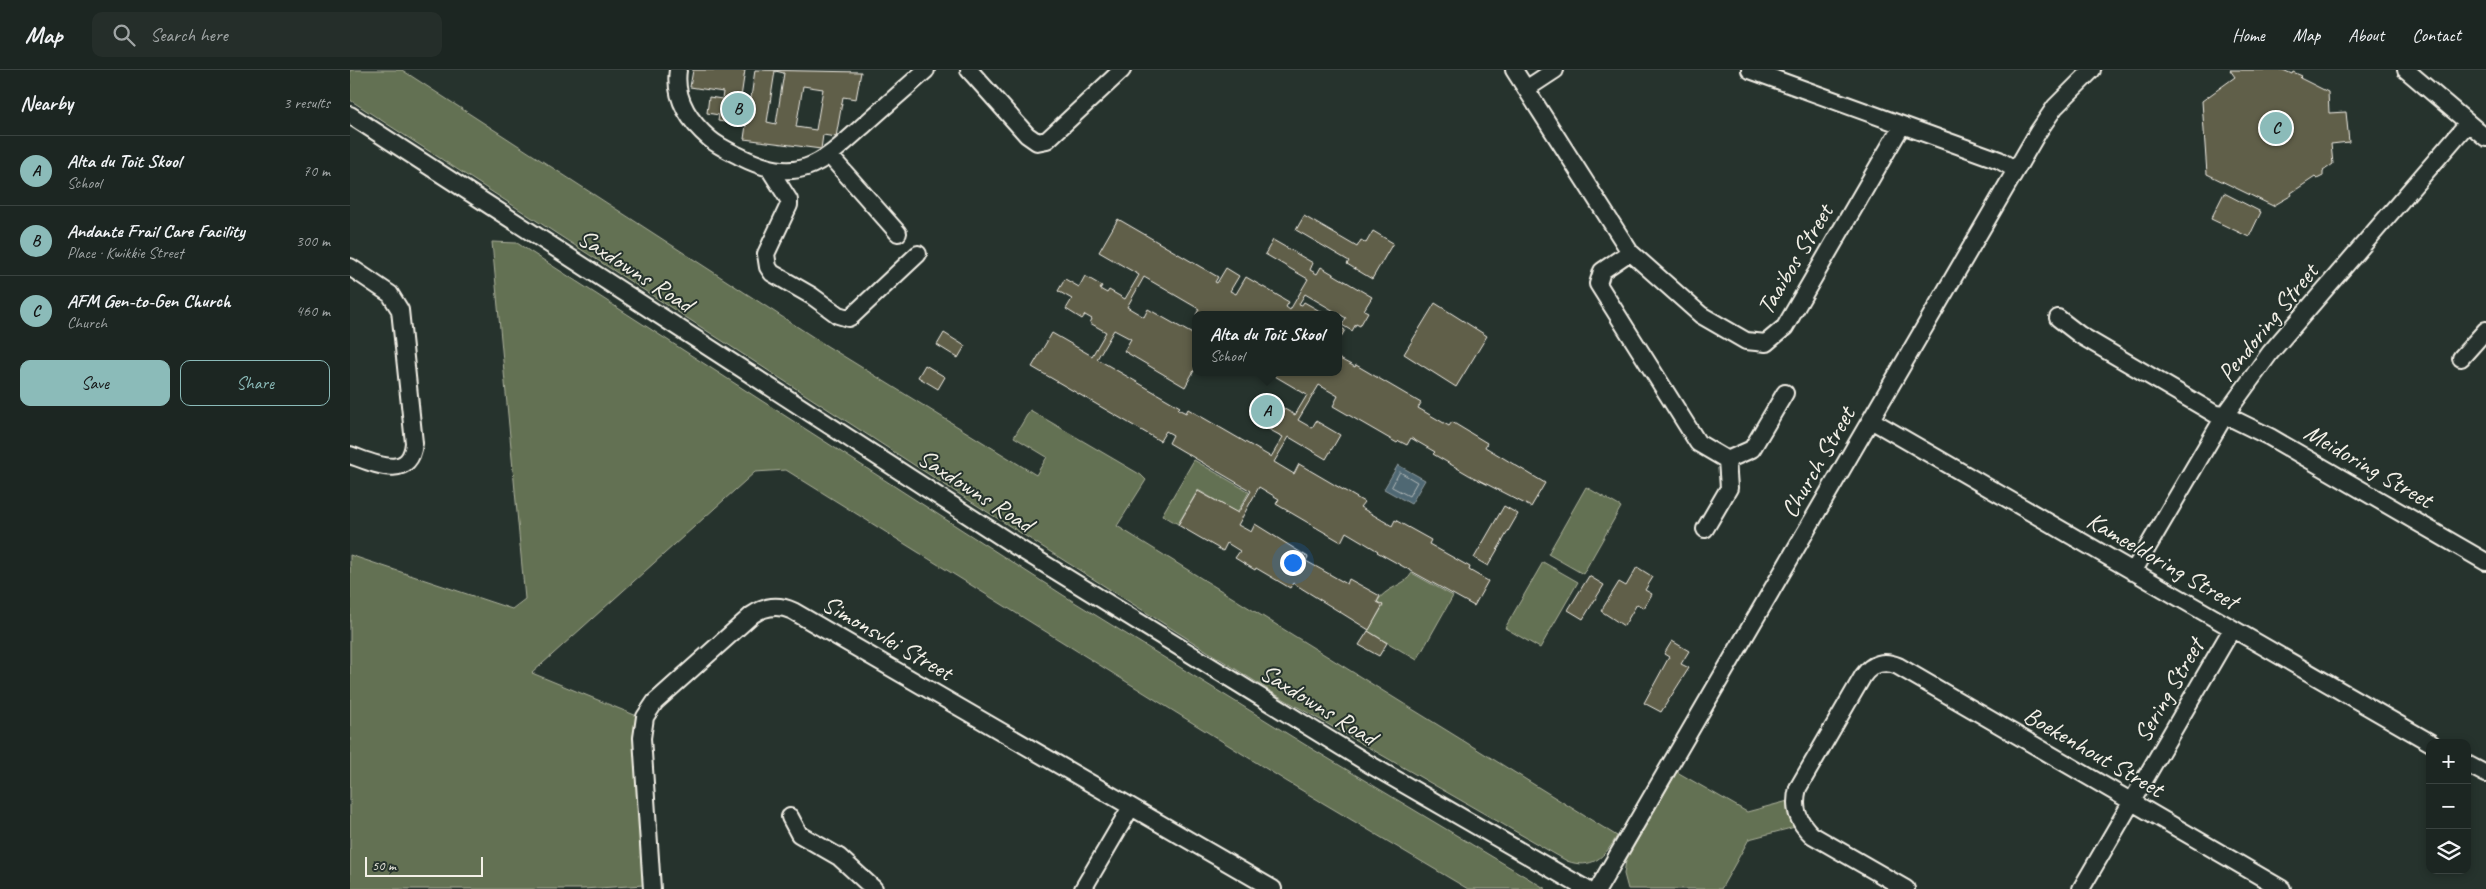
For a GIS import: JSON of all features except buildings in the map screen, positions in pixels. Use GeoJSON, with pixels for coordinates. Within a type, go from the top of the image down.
{"type":"FeatureCollection","features":[{"type":"Feature","properties":{"kind":"street"},"geometry":{"type":"LineString","coordinates":[[678,70],[680,100],[694,124],[715,144],[770,170],[804,168],[830,156],[926,70]]}},
{"type":"Feature","properties":{"kind":"street"},"geometry":{"type":"LineString","coordinates":[[969,70],[1026,135],[1037,142],[1047,140],[1122,70]]}},
{"type":"Feature","properties":{"kind":"street","name":"Taaibos Street"},"geometry":{"type":"LineString","coordinates":[[1514,70],[1630,252],[1701,315],[1746,341],[1766,343],[1778,335],[1784,327],[1902,125]]}},
{"type":"Feature","properties":{"kind":"street"},"geometry":{"type":"LineString","coordinates":[[1526,88],[1555,70]]}},
{"type":"Feature","properties":{"kind":"street"},"geometry":{"type":"LineString","coordinates":[[1750,70],[1999,160],[2016,170]]}},
{"type":"Feature","properties":{"kind":"street","name":"Church Street"},"geometry":{"type":"LineString","coordinates":[[1598,889],[2016,170],[2055,107],[2092,70]]}},
{"type":"Feature","properties":{"kind":"street"},"geometry":{"type":"LineString","coordinates":[[2406,70],[2486,138]]}},
{"type":"Feature","properties":{"kind":"street","name":"Saxdowns Road"},"geometry":{"type":"LineString","coordinates":[[350,115],[1017,547],[1369,764],[1586,889]]}},
{"type":"Feature","properties":{"kind":"street","name":"Pendoring Street"},"geometry":{"type":"LineString","coordinates":[[2133,572],[2225,414],[2270,353],[2468,122]]}},
{"type":"Feature","properties":{"kind":"street"},"geometry":{"type":"LineString","coordinates":[[830,156],[898,233]]}},
{"type":"Feature","properties":{"kind":"street"},"geometry":{"type":"LineString","coordinates":[[770,170],[789,200],[789,205],[766,254],[768,267],[772,273],[812,296],[838,316],[848,318],[852,316],[918,254]]}},
{"type":"Feature","properties":{"kind":"street"},"geometry":{"type":"LineString","coordinates":[[1630,252],[1602,271],[1598,279],[1600,289],[1698,443],[1727,460]]}},
{"type":"Feature","properties":{"kind":"street"},"geometry":{"type":"LineString","coordinates":[[350,267],[390,294],[400,310],[414,442],[410,456],[400,466],[386,467],[350,455]]}},
{"type":"Feature","properties":{"kind":"street","name":"Meidoring Street"},"geometry":{"type":"LineString","coordinates":[[2058,318],[2080,336],[2206,409],[2215,414],[2225,414],[2270,437],[2486,562]]}},
{"type":"Feature","properties":{"kind":"street"},"geometry":{"type":"LineString","coordinates":[[2461,358],[2486,330]]}},
{"type":"Feature","properties":{"kind":"street"},"geometry":{"type":"LineString","coordinates":[[1727,460],[1752,449],[1785,393]]}},
{"type":"Feature","properties":{"kind":"street","name":"Kameeldoring Street"},"geometry":{"type":"LineString","coordinates":[[1871,420],[2426,740]]}},
{"type":"Feature","properties":{"kind":"street"},"geometry":{"type":"LineString","coordinates":[[1705,529],[1729,488],[1727,460]]}},
{"type":"Feature","properties":{"kind":"street","name":"Simonsvlei Street"},"geometry":{"type":"LineString","coordinates":[[652,889],[642,738],[645,717],[655,702],[752,616],[773,606],[793,611],[1273,889]]}},
{"type":"Feature","properties":{"kind":"street","name":"Sering Street"},"geometry":{"type":"LineString","coordinates":[[2081,889],[2232,629]]}},
{"type":"Feature","properties":{"kind":"street","name":"Boekenhout Street"},"geometry":{"type":"LineString","coordinates":[[1906,889],[1812,834],[1800,821],[1795,805],[1798,788],[1863,676],[1867,670],[1879,663],[1898,666],[2282,889]]}},
{"type":"Feature","properties":{"kind":"street"},"geometry":{"type":"LineString","coordinates":[[2471,766],[2486,774]]}},
{"type":"Feature","properties":{"kind":"street"},"geometry":{"type":"LineString","coordinates":[[1083,889],[1131,807]]}},
{"type":"Feature","properties":{"kind":"street"},"geometry":{"type":"LineString","coordinates":[[790,817],[799,834],[838,857],[874,889]]}},
{"type":"Feature","properties":{"kind":"green space"},"geometry":{"type":"Polygon","coordinates":[[[350,70],[402,70],[827,346],[1036,475],[1047,457],[1014,437],[1030,410],[1141,475],[1146,480],[1117,526],[1617,836],[1608,850],[1591,863],[1584,864],[1567,861],[1275,694],[959,494],[350,100],[350,70]]]}},
{"type":"Feature","properties":{"kind":"green space"},"geometry":{"type":"Polygon","coordinates":[[[492,242],[517,243],[1063,595],[1304,744],[1546,889],[1468,889],[1286,781],[786,470],[755,472],[532,673],[637,716],[633,736],[644,885],[583,889],[350,889],[350,555],[512,609],[525,599],[492,242]]]}},
{"type":"Feature","properties":{"kind":"green space"},"geometry":{"type":"Polygon","coordinates":[[[1194,460],[1249,492],[1237,513],[1198,490],[1178,524],[1162,515],[1194,460]]]}},
{"type":"Feature","properties":{"kind":"green space"},"geometry":{"type":"Polygon","coordinates":[[[1586,487],[1621,507],[1583,574],[1548,554],[1586,487]]]}},
{"type":"Feature","properties":{"kind":"green space"},"geometry":{"type":"Polygon","coordinates":[[[1543,562],[1578,582],[1540,648],[1505,628],[1543,562]]]}},
{"type":"Feature","properties":{"kind":"green space"},"geometry":{"type":"Polygon","coordinates":[[[1412,573],[1453,596],[1417,660],[1368,631],[1383,606],[1377,602],[1385,593],[1405,581],[1412,573]]]}},
{"type":"Feature","properties":{"kind":"green space"},"geometry":{"type":"Polygon","coordinates":[[[1677,772],[1747,812],[1788,801],[1789,814],[1795,827],[1749,839],[1721,889],[1628,889],[1624,874],[1626,860],[1677,772]]]}},
{"type":"Feature","properties":{"kind":"water"},"geometry":{"type":"Polygon","coordinates":[[[1398,465],[1425,480],[1411,504],[1384,489],[1398,465]]]}},
{"type":"Feature","properties":{"kind":"place","name":"Andante Frail Care Facility"},"geometry":{"type":"Point","coordinates":[738,109]}},
{"type":"Feature","properties":{"kind":"place","name":"AFM Gen-to-Gen Church"},"geometry":{"type":"Point","coordinates":[2276,128]}},
{"type":"Feature","properties":{"kind":"place","name":"Alta du Toit Skool"},"geometry":{"type":"Point","coordinates":[1267,411]}}]}
